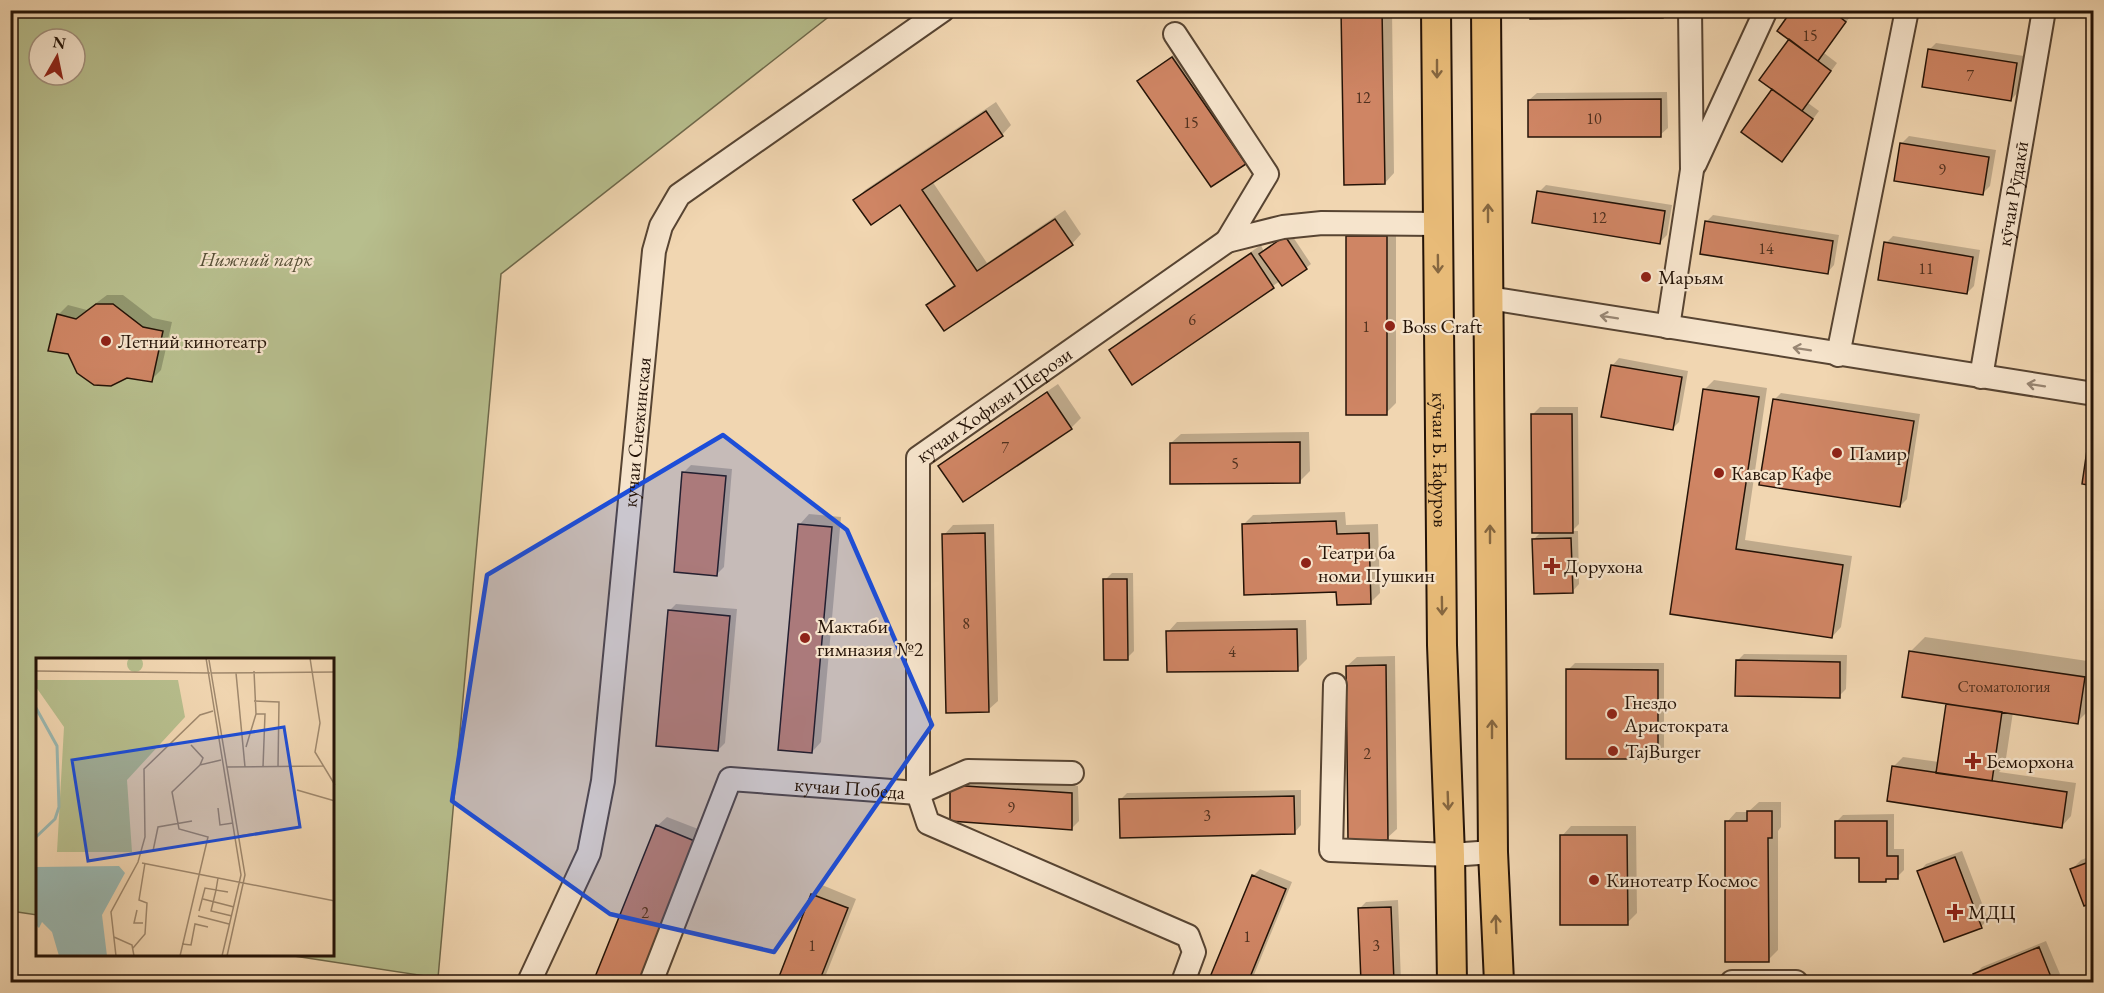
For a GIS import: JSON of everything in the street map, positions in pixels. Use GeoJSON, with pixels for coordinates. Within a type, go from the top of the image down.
{"type":"FeatureCollection","features":[{"type":"Feature","properties":{"kind":"main road","name":"кӯчаи Б. Ғафуров"},"geometry":{"type":"LineString","coordinates":[[1437,10],[1442,645],[1452,982]]}},
{"type":"Feature","properties":{"kind":"main road"},"geometry":{"type":"LineString","coordinates":[[1486,10],[1493,852],[1499,982]]}},
{"type":"Feature","properties":{"kind":"street","name":"кучаи Снежинская"},"geometry":{"type":"LineString","coordinates":[[529,982],[589,853],[603,781],[654,251],[662,226],[679,195],[944,10]]}},
{"type":"Feature","properties":{"kind":"street"},"geometry":{"type":"LineString","coordinates":[[1668,327],[1692,170],[1690,10]]}},
{"type":"Feature","properties":{"kind":"street"},"geometry":{"type":"LineString","coordinates":[[1692,170],[1766,10]]}},
{"type":"Feature","properties":{"kind":"street"},"geometry":{"type":"LineString","coordinates":[[1838,355],[1907,10]]}},
{"type":"Feature","properties":{"kind":"street","name":"кӯчаи Рӯдакӣ"},"geometry":{"type":"LineString","coordinates":[[1981,376],[2044,10]]}},
{"type":"Feature","properties":{"kind":"street"},"geometry":{"type":"LineString","coordinates":[[1175,34],[1267,174],[1227,242]]}},
{"type":"Feature","properties":{"kind":"street"},"geometry":{"type":"LineString","coordinates":[[1227,242],[1283,227],[1322,223],[1438,224]]}},
{"type":"Feature","properties":{"kind":"street","name":"кучаи Хофизи Шерози"},"geometry":{"type":"LineString","coordinates":[[918,793],[918,458],[1227,242]]}},
{"type":"Feature","properties":{"kind":"street"},"geometry":{"type":"LineString","coordinates":[[1489,298],[2094,394]]}},
{"type":"Feature","properties":{"kind":"street"},"geometry":{"type":"LineString","coordinates":[[1335,685],[1331,850],[1450,855],[1493,852]]}},
{"type":"Feature","properties":{"kind":"street","name":"кучаи Победа"},"geometry":{"type":"LineString","coordinates":[[651,982],[730,779],[918,793],[968,771],[1072,773]]}},
{"type":"Feature","properties":{"kind":"street"},"geometry":{"type":"LineString","coordinates":[[918,793],[928,823],[1188,936],[1194,952],[1183,982]]}},
{"type":"Feature","properties":{"kind":"street"},"geometry":{"type":"LineString","coordinates":[[1732,982],[1796,982]]}},
{"type":"Feature","properties":{"kind":"highlighted area"},"geometry":{"type":"Polygon","coordinates":[[[723,435],[847,530],[932,725],[774,952],[610,914],[452,801],[487,575],[723,435]]]}},
{"type":"Feature","properties":{"kind":"green space","name":"Нижний парк"},"geometry":{"type":"Polygon","coordinates":[[[10,11],[836,11],[501,274],[438,978],[301,957],[334,957],[334,658],[36,658],[36,915],[11,911],[10,11]]]}},
{"type":"Feature","properties":{"kind":"building"},"geometry":{"type":"Polygon","coordinates":[[[1341,10],[1382,10],[1385,184],[1344,185],[1341,10]]]}},
{"type":"Feature","properties":{"kind":"building"},"geometry":{"type":"Polygon","coordinates":[[[1530,10],[1663,10],[1663,18],[1530,19],[1530,10]]]}},
{"type":"Feature","properties":{"kind":"building"},"geometry":{"type":"Polygon","coordinates":[[[1792,10],[1831,10],[1846,22],[1818,61],[1777,31],[1792,10]]]}},
{"type":"Feature","properties":{"kind":"building"},"geometry":{"type":"Polygon","coordinates":[[[1789,39],[1831,71],[1802,111],[1759,80],[1789,39]]]}},
{"type":"Feature","properties":{"kind":"building"},"geometry":{"type":"Polygon","coordinates":[[[1928,49],[2017,63],[2011,101],[1922,87],[1928,49]]]}},
{"type":"Feature","properties":{"kind":"building"},"geometry":{"type":"Polygon","coordinates":[[[1172,57],[1246,164],[1211,187],[1137,81],[1172,57]]]}},
{"type":"Feature","properties":{"kind":"building"},"geometry":{"type":"Polygon","coordinates":[[[1772,89],[1813,119],[1782,162],[1741,132],[1772,89]]]}},
{"type":"Feature","properties":{"kind":"building"},"geometry":{"type":"Polygon","coordinates":[[[1661,99],[1661,137],[1528,137],[1528,100],[1661,99]]]}},
{"type":"Feature","properties":{"kind":"building"},"geometry":{"type":"Polygon","coordinates":[[[986,111],[1003,136],[922,190],[977,271],[1055,219],[1073,245],[944,331],[926,305],[955,286],[900,205],[871,225],[853,200],[986,111]]]}},
{"type":"Feature","properties":{"kind":"building"},"geometry":{"type":"Polygon","coordinates":[[[1900,143],[1989,157],[1983,195],[1894,181],[1900,143]]]}},
{"type":"Feature","properties":{"kind":"building"},"geometry":{"type":"Polygon","coordinates":[[[1537,191],[1665,211],[1660,244],[1532,223],[1537,191]]]}},
{"type":"Feature","properties":{"kind":"building"},"geometry":{"type":"Polygon","coordinates":[[[1705,221],[1833,241],[1828,274],[1700,254],[1705,221]]]}},
{"type":"Feature","properties":{"kind":"building"},"geometry":{"type":"Polygon","coordinates":[[[1285,236],[1307,269],[1282,286],[1259,254],[1285,236]]]}},
{"type":"Feature","properties":{"kind":"building"},"geometry":{"type":"Polygon","coordinates":[[[1346,236],[1387,236],[1387,415],[1346,415],[1346,236]]]}},
{"type":"Feature","properties":{"kind":"building"},"geometry":{"type":"Polygon","coordinates":[[[1884,242],[1973,257],[1967,294],[1878,280],[1884,242]]]}},
{"type":"Feature","properties":{"kind":"building"},"geometry":{"type":"Polygon","coordinates":[[[1251,253],[1274,288],[1132,385],[1109,350],[1251,253]]]}},
{"type":"Feature","properties":{"kind":"building","name":"Летний кинотеатр"},"geometry":{"type":"Polygon","coordinates":[[[96,304],[113,304],[143,327],[163,331],[152,382],[127,378],[111,386],[94,385],[77,373],[68,354],[48,351],[57,314],[76,319],[96,304]]]}},
{"type":"Feature","properties":{"kind":"building"},"geometry":{"type":"Polygon","coordinates":[[[1611,365],[1682,377],[1673,430],[1601,417],[1611,365]]]}},
{"type":"Feature","properties":{"kind":"building","name":"Кавсар Кафе"},"geometry":{"type":"Polygon","coordinates":[[[1703,389],[1759,397],[1736,549],[1843,565],[1832,638],[1670,614],[1703,389]]]}},
{"type":"Feature","properties":{"kind":"building"},"geometry":{"type":"Polygon","coordinates":[[[1047,392],[1072,429],[963,502],[938,466],[1047,392]]]}},
{"type":"Feature","properties":{"kind":"building","name":"Памир"},"geometry":{"type":"Polygon","coordinates":[[[1773,399],[1914,421],[1900,507],[1759,485],[1773,399]]]}},
{"type":"Feature","properties":{"kind":"building"},"geometry":{"type":"Polygon","coordinates":[[[1531,414],[1572,414],[1573,533],[1532,533],[1531,414]]]}},
{"type":"Feature","properties":{"kind":"building"},"geometry":{"type":"Polygon","coordinates":[[[1300,442],[1300,483],[1170,484],[1170,443],[1300,442]]]}},
{"type":"Feature","properties":{"kind":"building"},"geometry":{"type":"Polygon","coordinates":[[[2087,450],[2094,451],[2094,486],[2082,484],[2087,450]]]}},
{"type":"Feature","properties":{"kind":"building"},"geometry":{"type":"Polygon","coordinates":[[[682,472],[726,476],[717,576],[674,572],[682,472]]]}},
{"type":"Feature","properties":{"kind":"building","name":"Театри ба номи Пушкин"},"geometry":{"type":"Polygon","coordinates":[[[1336,521],[1337,534],[1369,533],[1371,604],[1337,605],[1336,592],[1244,595],[1242,524],[1336,521]]]}},
{"type":"Feature","properties":{"kind":"building","name":"Мактаби гимназия №2"},"geometry":{"type":"Polygon","coordinates":[[[798,524],[832,527],[812,753],[778,750],[798,524]]]}},
{"type":"Feature","properties":{"kind":"building"},"geometry":{"type":"Polygon","coordinates":[[[985,533],[989,712],[946,713],[942,534],[985,533]]]}},
{"type":"Feature","properties":{"kind":"building","name":"Дорухона"},"geometry":{"type":"Polygon","coordinates":[[[1571,538],[1573,593],[1534,594],[1532,539],[1571,538]]]}},
{"type":"Feature","properties":{"kind":"building"},"geometry":{"type":"Polygon","coordinates":[[[1103,579],[1127,579],[1128,660],[1104,660],[1103,579]]]}},
{"type":"Feature","properties":{"kind":"building"},"geometry":{"type":"Polygon","coordinates":[[[668,610],[730,616],[718,751],[656,746],[668,610]]]}},
{"type":"Feature","properties":{"kind":"building"},"geometry":{"type":"Polygon","coordinates":[[[1297,629],[1298,671],[1167,672],[1166,631],[1297,629]]]}},
{"type":"Feature","properties":{"kind":"building"},"geometry":{"type":"Polygon","coordinates":[[[1909,651],[2085,677],[2078,724],[1902,697],[1909,651]]]}},
{"type":"Feature","properties":{"kind":"building"},"geometry":{"type":"Polygon","coordinates":[[[1736,660],[1840,662],[1840,698],[1735,696],[1736,660]]]}},
{"type":"Feature","properties":{"kind":"building"},"geometry":{"type":"Polygon","coordinates":[[[1386,665],[1388,840],[1348,840],[1346,666],[1386,665]]]}},
{"type":"Feature","properties":{"kind":"building","name":"Гнездо Аристократа"},"geometry":{"type":"Polygon","coordinates":[[[1566,669],[1658,670],[1658,759],[1566,759],[1566,669]]]}},
{"type":"Feature","properties":{"kind":"building"},"geometry":{"type":"Polygon","coordinates":[[[1946,704],[2002,712],[1992,781],[1936,773],[1946,704]]]}},
{"type":"Feature","properties":{"kind":"building"},"geometry":{"type":"Polygon","coordinates":[[[1892,766],[2067,792],[2062,828],[1887,801],[1892,766]]]}},
{"type":"Feature","properties":{"kind":"building"},"geometry":{"type":"Polygon","coordinates":[[[950,785],[1072,793],[1072,830],[950,821],[950,785]]]}},
{"type":"Feature","properties":{"kind":"building"},"geometry":{"type":"Polygon","coordinates":[[[1294,796],[1295,834],[1120,838],[1119,799],[1294,796]]]}},
{"type":"Feature","properties":{"kind":"building"},"geometry":{"type":"Polygon","coordinates":[[[1747,811],[1772,811],[1772,838],[1768,838],[1769,962],[1725,962],[1725,821],[1747,821],[1747,811]]]}},
{"type":"Feature","properties":{"kind":"building"},"geometry":{"type":"Polygon","coordinates":[[[1835,821],[1887,821],[1887,856],[1898,856],[1898,879],[1886,879],[1886,882],[1859,882],[1859,858],[1835,858],[1835,821]]]}},
{"type":"Feature","properties":{"kind":"building"},"geometry":{"type":"Polygon","coordinates":[[[656,825],[697,842],[641,982],[593,982],[656,825]]]}},
{"type":"Feature","properties":{"kind":"building","name":"Кинотеатр Космос"},"geometry":{"type":"Polygon","coordinates":[[[1560,835],[1627,835],[1628,925],[1560,925],[1560,835]]]}},
{"type":"Feature","properties":{"kind":"building"},"geometry":{"type":"Polygon","coordinates":[[[1955,857],[1982,928],[1944,942],[1917,871],[1955,857]]]}},
{"type":"Feature","properties":{"kind":"building"},"geometry":{"type":"Polygon","coordinates":[[[2094,860],[2094,902],[2084,906],[2070,869],[2094,860]]]}},
{"type":"Feature","properties":{"kind":"building"},"geometry":{"type":"Polygon","coordinates":[[[1252,875],[1286,889],[1248,982],[1208,982],[1252,875]]]}},
{"type":"Feature","properties":{"kind":"building"},"geometry":{"type":"Polygon","coordinates":[[[811,894],[848,908],[819,982],[777,982],[811,894]]]}},
{"type":"Feature","properties":{"kind":"building"},"geometry":{"type":"Polygon","coordinates":[[[1391,907],[1394,982],[1361,982],[1358,908],[1391,907]]]}},
{"type":"Feature","properties":{"kind":"building"},"geometry":{"type":"Polygon","coordinates":[[[2039,947],[2053,982],[1976,982],[1973,974],[2039,947]]]}},
{"type":"Feature","properties":{"kind":"place","name":"Марьям"},"geometry":{"type":"Point","coordinates":[1646,277]}},
{"type":"Feature","properties":{"kind":"place","name":"Boss Craft"},"geometry":{"type":"Point","coordinates":[1390,326]}},
{"type":"Feature","properties":{"kind":"place","name":"Летний кинотеатр"},"geometry":{"type":"Point","coordinates":[106,341]}},
{"type":"Feature","properties":{"kind":"place","name":"Памир"},"geometry":{"type":"Point","coordinates":[1837,453]}},
{"type":"Feature","properties":{"kind":"place","name":"Кавсар Кафе"},"geometry":{"type":"Point","coordinates":[1719,473]}},
{"type":"Feature","properties":{"kind":"place","name":"Театри ба номи Пушкин"},"geometry":{"type":"Point","coordinates":[1306,563]}},
{"type":"Feature","properties":{"kind":"place","name":"Дорухона"},"geometry":{"type":"Point","coordinates":[1552,566]}},
{"type":"Feature","properties":{"kind":"place","name":"Мактаби гимназия №2"},"geometry":{"type":"Point","coordinates":[805,638]}},
{"type":"Feature","properties":{"kind":"place","name":"Гнездо Аристократа"},"geometry":{"type":"Point","coordinates":[1612,714]}},
{"type":"Feature","properties":{"kind":"place","name":"TajBurger"},"geometry":{"type":"Point","coordinates":[1613,751]}},
{"type":"Feature","properties":{"kind":"place","name":"Беморхона"},"geometry":{"type":"Point","coordinates":[1973,761]}},
{"type":"Feature","properties":{"kind":"place","name":"Кинотеатр Космос"},"geometry":{"type":"Point","coordinates":[1594,880]}},
{"type":"Feature","properties":{"kind":"place","name":"МДЦ"},"geometry":{"type":"Point","coordinates":[1955,912]}}]}
